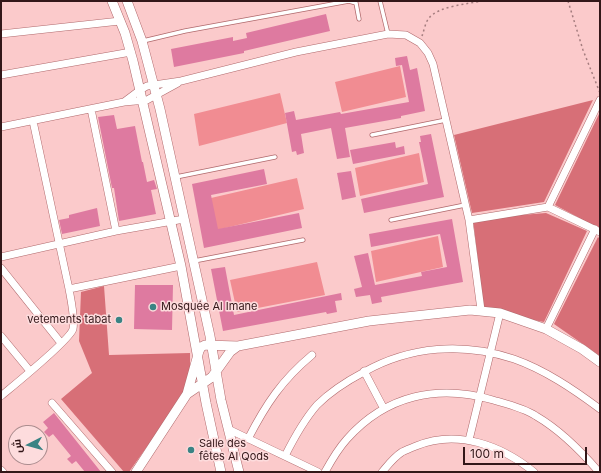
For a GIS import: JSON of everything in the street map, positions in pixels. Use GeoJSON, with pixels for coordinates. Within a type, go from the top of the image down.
{"type":"FeatureCollection","features":[{"type":"Feature","properties":{"kind":"street"},"geometry":{"type":"LineString","coordinates":[[112,1],[131,52],[181,266],[221,472]]}},
{"type":"Feature","properties":{"kind":"street"},"geometry":{"type":"LineString","coordinates":[[127,1],[142,41],[156,95],[194,262],[238,472]]}},
{"type":"Feature","properties":{"kind":"street"},"geometry":{"type":"LineString","coordinates":[[1,34],[120,21]]}},
{"type":"Feature","properties":{"kind":"street"},"geometry":{"type":"LineString","coordinates":[[124,102],[140,90],[153,85],[181,81],[296,52],[388,34],[406,35],[420,43],[428,53],[433,64],[469,220],[481,310]]}},
{"type":"Feature","properties":{"kind":"street"},"geometry":{"type":"LineString","coordinates":[[1,75],[131,52]]}},
{"type":"Feature","properties":{"kind":"street"},"geometry":{"type":"LineString","coordinates":[[1,127],[124,102],[151,99],[181,81]]}},
{"type":"Feature","properties":{"kind":"street"},"geometry":{"type":"LineString","coordinates":[[548,207],[600,100]]}},
{"type":"Feature","properties":{"kind":"street"},"geometry":{"type":"LineString","coordinates":[[91,109],[116,231]]}},
{"type":"Feature","properties":{"kind":"street"},"geometry":{"type":"LineString","coordinates":[[1,396],[61,344],[73,328],[72,306],[69,289],[33,121]]}},
{"type":"Feature","properties":{"kind":"street"},"geometry":{"type":"LineString","coordinates":[[469,220],[548,207],[597,230],[546,329]]}},
{"type":"Feature","properties":{"kind":"street"},"geometry":{"type":"LineString","coordinates":[[1,257],[116,231],[184,219]]}},
{"type":"Feature","properties":{"kind":"street"},"geometry":{"type":"LineString","coordinates":[[69,289],[181,266]]}},
{"type":"Feature","properties":{"kind":"street"},"geometry":{"type":"LineString","coordinates":[[1,268],[61,344]]}},
{"type":"Feature","properties":{"kind":"street"},"geometry":{"type":"LineString","coordinates":[[136,472],[187,394],[201,347],[205,345],[238,346],[369,321],[481,310],[500,313],[546,329],[582,349],[600,362]]}},
{"type":"Feature","properties":{"kind":"street"},"geometry":{"type":"LineString","coordinates":[[469,440],[500,313]]}},
{"type":"Feature","properties":{"kind":"street"},"geometry":{"type":"LineString","coordinates":[[1,336],[30,371]]}},
{"type":"Feature","properties":{"kind":"street"},"geometry":{"type":"LineString","coordinates":[[187,394],[212,378],[230,352],[238,346]]}},
{"type":"Feature","properties":{"kind":"street"},"geometry":{"type":"LineString","coordinates":[[285,456],[296,433],[317,405],[332,391],[351,378],[385,361],[415,352],[464,348],[513,359],[554,378],[600,409]]}},
{"type":"Feature","properties":{"kind":"street"},"geometry":{"type":"LineString","coordinates":[[248,439],[262,412],[278,388],[312,355]]}},
{"type":"Feature","properties":{"kind":"street"},"geometry":{"type":"LineString","coordinates":[[364,371],[384,409]]}},
{"type":"Feature","properties":{"kind":"street"},"geometry":{"type":"LineString","coordinates":[[325,472],[336,453],[358,427],[384,409],[413,397],[433,393],[453,392],[480,397],[521,410],[540,419],[557,431],[581,452],[599,472]]}},
{"type":"Feature","properties":{"kind":"street"},"geometry":{"type":"LineString","coordinates":[[52,403],[112,472]]}},
{"type":"Feature","properties":{"kind":"street"},"geometry":{"type":"LineString","coordinates":[[228,429],[318,472]]}},
{"type":"Feature","properties":{"kind":"street"},"geometry":{"type":"LineString","coordinates":[[382,472],[402,452],[428,441],[446,439],[469,440],[493,447],[511,456],[534,472]]}},
{"type":"Feature","properties":{"kind":"lane"},"geometry":{"type":"LineString","coordinates":[[142,41],[349,1],[356,4],[359,19]]}},
{"type":"Feature","properties":{"kind":"lane"},"geometry":{"type":"LineString","coordinates":[[380,1],[388,34]]}},
{"type":"Feature","properties":{"kind":"lane"},"geometry":{"type":"LineString","coordinates":[[372,135],[446,120]]}},
{"type":"Feature","properties":{"kind":"lane"},"geometry":{"type":"LineString","coordinates":[[175,177],[275,157]]}},
{"type":"Feature","properties":{"kind":"lane"},"geometry":{"type":"LineString","coordinates":[[391,220],[465,205]]}},
{"type":"Feature","properties":{"kind":"lane"},"geometry":{"type":"LineString","coordinates":[[194,262],[303,240]]}},
{"type":"Feature","properties":{"kind":"path"},"geometry":{"type":"LineString","coordinates":[[420,43],[427,20],[434,13],[443,9],[482,1]]}},
{"type":"Feature","properties":{"kind":"path"},"geometry":{"type":"LineString","coordinates":[[568,1],[583,50],[600,93]]}},
{"type":"Feature","properties":{"kind":"shaded area"},"geometry":{"type":"Polygon","coordinates":[[[400,66],[406,97],[342,112],[335,82],[400,66]]]}},
{"type":"Feature","properties":{"kind":"shaded area"},"geometry":{"type":"Polygon","coordinates":[[[280,93],[287,123],[199,146],[194,114],[280,93]]]}},
{"type":"Feature","properties":{"kind":"shaded area"},"geometry":{"type":"Polygon","coordinates":[[[593,100],[544,202],[472,213],[454,135],[593,100]]]}},
{"type":"Feature","properties":{"kind":"shaded area"},"geometry":{"type":"Polygon","coordinates":[[[600,112],[600,229],[555,205],[600,112]]]}},
{"type":"Feature","properties":{"kind":"shaded area"},"geometry":{"type":"Polygon","coordinates":[[[419,153],[424,182],[360,196],[355,168],[419,153]]]}},
{"type":"Feature","properties":{"kind":"shaded area"},"geometry":{"type":"Polygon","coordinates":[[[297,178],[304,209],[217,230],[211,198],[297,178]]]}},
{"type":"Feature","properties":{"kind":"shaded area"},"geometry":{"type":"Polygon","coordinates":[[[546,213],[587,231],[544,322],[484,311],[473,219],[546,213]]]}},
{"type":"Feature","properties":{"kind":"shaded area"},"geometry":{"type":"Polygon","coordinates":[[[438,236],[443,267],[376,282],[371,251],[438,236]]]}},
{"type":"Feature","properties":{"kind":"shaded area"},"geometry":{"type":"Polygon","coordinates":[[[598,237],[600,239],[600,356],[554,324],[598,237]]]}},
{"type":"Feature","properties":{"kind":"shaded area"},"geometry":{"type":"Polygon","coordinates":[[[317,262],[325,295],[237,312],[230,280],[317,262]]]}},
{"type":"Feature","properties":{"kind":"shaded area"},"geometry":{"type":"Polygon","coordinates":[[[104,286],[109,355],[190,353],[190,386],[129,472],[124,472],[61,399],[92,373],[79,341],[81,292],[104,286]]]}},
{"type":"Feature","properties":{"kind":"building"},"geometry":{"type":"Polygon","coordinates":[[[326,14],[330,31],[244,51],[244,53],[174,67],[171,49],[233,37],[233,41],[247,38],[246,33],[326,14]]]}},
{"type":"Feature","properties":{"kind":"building"},"geometry":{"type":"Polygon","coordinates":[[[407,56],[410,70],[417,68],[425,111],[401,116],[401,118],[345,128],[350,157],[337,159],[331,128],[301,134],[304,153],[297,155],[296,151],[292,152],[285,113],[294,111],[296,120],[409,102],[402,65],[396,66],[395,58],[407,56]]]}},
{"type":"Feature","properties":{"kind":"building"},"geometry":{"type":"Polygon","coordinates":[[[114,115],[117,129],[135,126],[147,182],[154,180],[157,189],[151,190],[156,214],[119,221],[114,188],[112,188],[98,117],[114,115]]]}},
{"type":"Feature","properties":{"kind":"building"},"geometry":{"type":"Polygon","coordinates":[[[431,134],[444,197],[364,213],[361,199],[428,184],[419,142],[421,142],[420,136],[431,134]]]}},
{"type":"Feature","properties":{"kind":"building"},"geometry":{"type":"Polygon","coordinates":[[[395,142],[396,148],[404,146],[405,154],[353,164],[350,150],[395,142]]]}},
{"type":"Feature","properties":{"kind":"building"},"geometry":{"type":"Polygon","coordinates":[[[264,169],[267,184],[211,195],[218,229],[299,213],[302,228],[204,248],[192,184],[264,169]]]}},
{"type":"Feature","properties":{"kind":"building"},"geometry":{"type":"Polygon","coordinates":[[[351,171],[356,197],[342,200],[337,173],[351,171]]]}},
{"type":"Feature","properties":{"kind":"building"},"geometry":{"type":"Polygon","coordinates":[[[97,208],[100,226],[62,234],[59,220],[69,218],[69,215],[97,208]]]}},
{"type":"Feature","properties":{"kind":"building"},"geometry":{"type":"Polygon","coordinates":[[[452,219],[463,282],[381,297],[382,302],[372,304],[370,295],[356,297],[354,289],[362,287],[354,256],[368,253],[375,285],[422,276],[421,272],[447,267],[440,234],[371,247],[369,234],[452,219]]]}},
{"type":"Feature","properties":{"kind":"building"},"geometry":{"type":"Polygon","coordinates":[[[225,267],[234,315],[341,293],[342,300],[335,301],[337,312],[327,314],[326,312],[223,331],[211,269],[225,267]]]}},
{"type":"Feature","properties":{"kind":"building","name":"Mosquée Al Imane"},"geometry":{"type":"Polygon","coordinates":[[[135,285],[173,285],[172,330],[134,329],[135,285]]]}},
{"type":"Feature","properties":{"kind":"building"},"geometry":{"type":"Polygon","coordinates":[[[54,413],[101,472],[85,472],[76,461],[72,464],[67,459],[71,456],[53,434],[49,437],[48,436],[48,425],[46,425],[43,422],[54,413]]]}},
{"type":"Feature","properties":{"kind":"place","name":"Mosquée Al Imane"},"geometry":{"type":"Point","coordinates":[153,307]}},
{"type":"Feature","properties":{"kind":"place","name":"vetements tabat"},"geometry":{"type":"Point","coordinates":[119,320]}},
{"type":"Feature","properties":{"kind":"place","name":"Salle des fêtes Al Qods"},"geometry":{"type":"Point","coordinates":[191,450]}}]}
